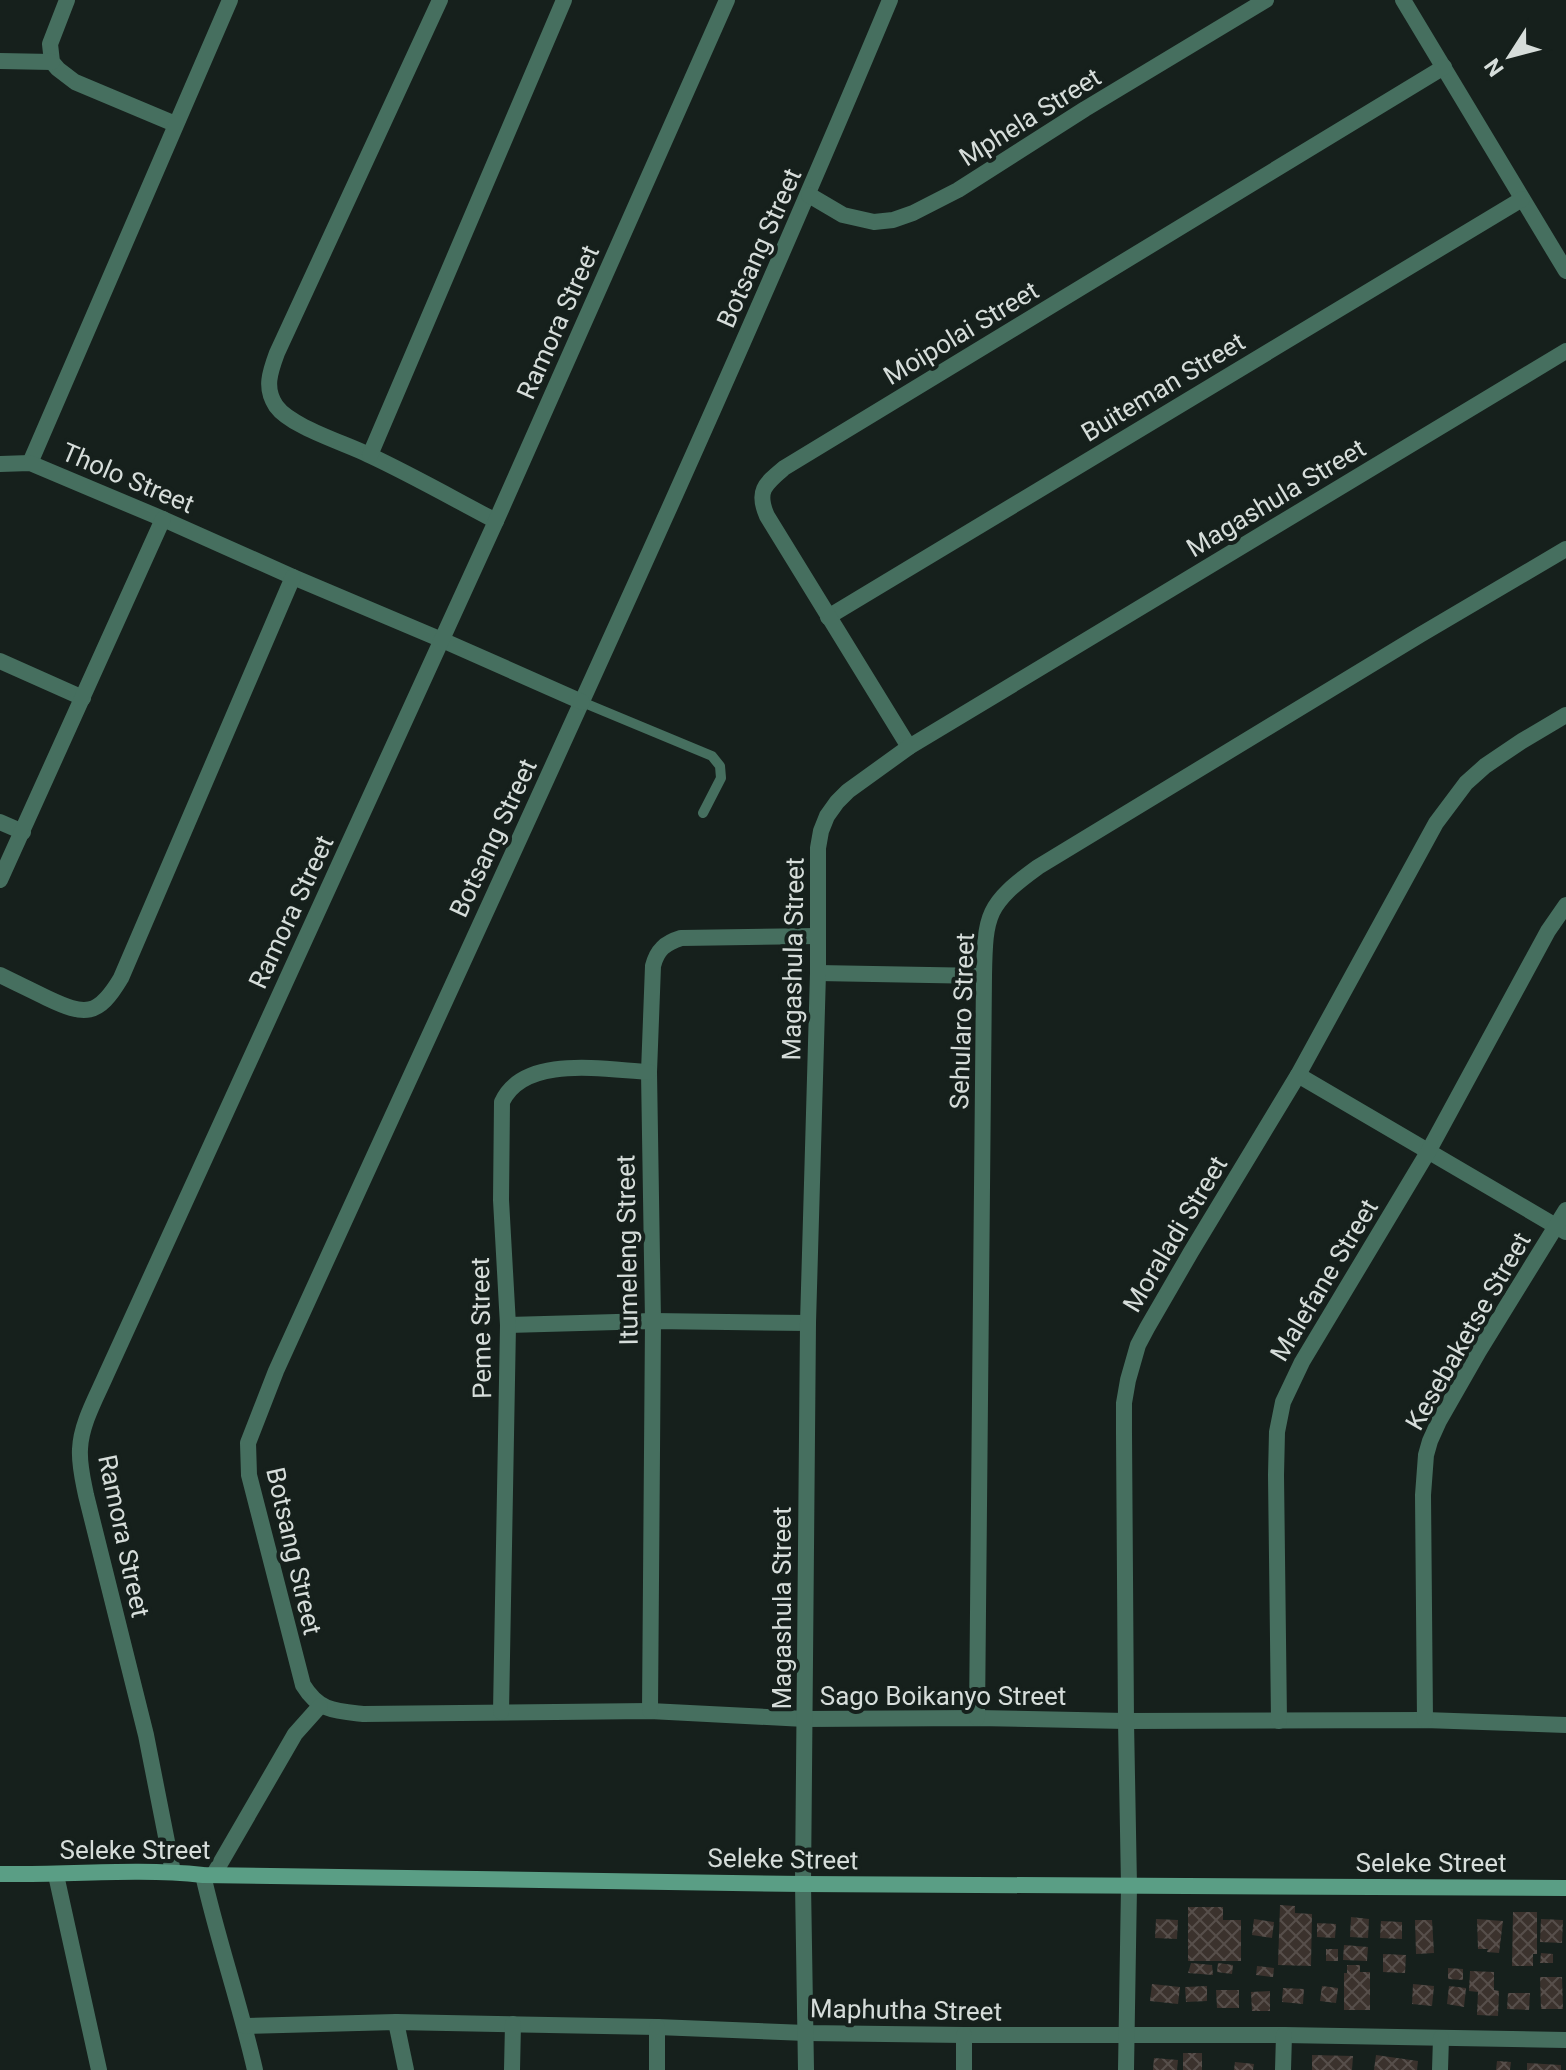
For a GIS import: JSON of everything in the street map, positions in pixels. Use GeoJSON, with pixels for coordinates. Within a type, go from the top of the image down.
{"type":"FeatureCollection","features":[{"type":"Feature","properties":{"kind":"street"},"geometry":{"type":"LineString","coordinates":[[67,0],[50,44],[52,62],[58,69],[75,82],[175,124]]}},
{"type":"Feature","properties":{"kind":"street","name":"Tholo Street"},"geometry":{"type":"LineString","coordinates":[[230,0],[30,463],[582,702]]}},
{"type":"Feature","properties":{"kind":"street"},"geometry":{"type":"LineString","coordinates":[[440,0],[270,372],[268,385],[270,395],[281,412],[299,424],[370,455],[496,521]]}},
{"type":"Feature","properties":{"kind":"street"},"geometry":{"type":"LineString","coordinates":[[370,455],[564,0]]}},
{"type":"Feature","properties":{"kind":"street","name":"Ramora Street"},"geometry":{"type":"LineString","coordinates":[[173,1872],[146,1735],[80,1465],[85,1426],[496,521],[727,0]]}},
{"type":"Feature","properties":{"kind":"street","name":"Botsang Street"},"geometry":{"type":"LineString","coordinates":[[320,1706],[303,1685],[297,1666],[252,1491],[248,1443],[276,1371],[582,702],[809,195],[890,0]]}},
{"type":"Feature","properties":{"kind":"street","name":"Mphela Street"},"geometry":{"type":"LineString","coordinates":[[809,195],[843,215],[874,222],[913,213],[958,190],[1266,0]]}},
{"type":"Feature","properties":{"kind":"street"},"geometry":{"type":"LineString","coordinates":[[1403,0],[1566,271]]}},
{"type":"Feature","properties":{"kind":"street"},"geometry":{"type":"LineString","coordinates":[[0,61],[52,62]]}},
{"type":"Feature","properties":{"kind":"street","name":"Moipolai Street"},"geometry":{"type":"LineString","coordinates":[[909,747],[764,510],[764,487],[784,468],[1444,67]]}},
{"type":"Feature","properties":{"kind":"street","name":"Buiteman Street"},"geometry":{"type":"LineString","coordinates":[[828,617],[1522,199]]}},
{"type":"Feature","properties":{"kind":"street","name":"Magashula Street"},"geometry":{"type":"LineString","coordinates":[[806,2070],[803,1884],[808,1323],[818,973],[818,848],[827,816],[848,791],[909,747],[1566,351]]}},
{"type":"Feature","properties":{"kind":"street"},"geometry":{"type":"LineString","coordinates":[[0,464],[30,463]]}},
{"type":"Feature","properties":{"kind":"street"},"geometry":{"type":"LineString","coordinates":[[0,880],[163,519]]}},
{"type":"Feature","properties":{"kind":"street","name":"Sehularo Street"},"geometry":{"type":"LineString","coordinates":[[977,1718],[984,947],[990,918],[998,901],[1038,867],[1566,549]]}},
{"type":"Feature","properties":{"kind":"street"},"geometry":{"type":"LineString","coordinates":[[0,975],[71,1009],[89,1010],[98,1006],[114,989],[293,577]]}},
{"type":"Feature","properties":{"kind":"street"},"geometry":{"type":"LineString","coordinates":[[0,661],[83,698]]}},
{"type":"Feature","properties":{"kind":"street","name":"Moraladi Street"},"geometry":{"type":"LineString","coordinates":[[1126,2070],[1129,1886],[1124,1403],[1132,1362],[1147,1328],[1298,1075],[1436,823],[1453,798],[1485,766],[1566,715]]}},
{"type":"Feature","properties":{"kind":"street"},"geometry":{"type":"LineString","coordinates":[[0,822],[23,832]]}},
{"type":"Feature","properties":{"kind":"street","name":"Malefane Street"},"geometry":{"type":"LineString","coordinates":[[1279,1721],[1276,1487],[1277,1432],[1283,1402],[1302,1362],[1428,1152],[1548,931],[1566,905]]}},
{"type":"Feature","properties":{"kind":"street","name":"Itumeleng Street"},"geometry":{"type":"LineString","coordinates":[[650,1711],[653,1321],[649,1072],[653,966],[668,942],[681,938],[817,936]]}},
{"type":"Feature","properties":{"kind":"street"},"geometry":{"type":"LineString","coordinates":[[818,973],[984,976]]}},
{"type":"Feature","properties":{"kind":"street","name":"Peme Street"},"geometry":{"type":"LineString","coordinates":[[501,1712],[508,1325],[500,1161],[502,1102],[516,1083],[544,1071],[649,1072]]}},
{"type":"Feature","properties":{"kind":"street"},"geometry":{"type":"LineString","coordinates":[[1298,1075],[1561,1229]]}},
{"type":"Feature","properties":{"kind":"street","name":"Kesebaketse Street"},"geometry":{"type":"LineString","coordinates":[[1425,1720],[1423,1495],[1426,1455],[1434,1431],[1452,1397],[1561,1229],[1566,1210]]}},
{"type":"Feature","properties":{"kind":"street"},"geometry":{"type":"LineString","coordinates":[[508,1325],[653,1321],[808,1323]]}},
{"type":"Feature","properties":{"kind":"street"},"geometry":{"type":"LineString","coordinates":[[255,2070],[215,1926],[209,1874],[295,1734],[320,1706]]}},
{"type":"Feature","properties":{"kind":"street","name":"Sago Boikanyo Street"},"geometry":{"type":"LineString","coordinates":[[320,1706],[363,1714],[650,1711],[805,1719],[1425,1720],[1566,1725]]}},
{"type":"Feature","properties":{"kind":"street","name":"Seleke Street"},"geometry":{"type":"LineString","coordinates":[[0,1874],[173,1872],[803,1884],[1566,1888]]}},
{"type":"Feature","properties":{"kind":"street"},"geometry":{"type":"LineString","coordinates":[[56,1875],[99,2070]]}},
{"type":"Feature","properties":{"kind":"street"},"geometry":{"type":"LineString","coordinates":[[396,2022],[406,2070]]}},
{"type":"Feature","properties":{"kind":"street","name":"Maphutha Street"},"geometry":{"type":"LineString","coordinates":[[245,2026],[396,2022],[806,2033],[1284,2035],[1566,2040]]}},
{"type":"Feature","properties":{"kind":"street"},"geometry":{"type":"LineString","coordinates":[[512,2070],[513,2024]]}},
{"type":"Feature","properties":{"kind":"street"},"geometry":{"type":"LineString","coordinates":[[657,2027],[657,2070]]}},
{"type":"Feature","properties":{"kind":"street"},"geometry":{"type":"LineString","coordinates":[[964,2035],[964,2070]]}},
{"type":"Feature","properties":{"kind":"street"},"geometry":{"type":"LineString","coordinates":[[1283,2070],[1284,2035]]}},
{"type":"Feature","properties":{"kind":"street"},"geometry":{"type":"LineString","coordinates":[[1440,2070],[1441,2038]]}},
{"type":"Feature","properties":{"kind":"lane"},"geometry":{"type":"LineString","coordinates":[[582,702],[712,756],[720,766],[721,778],[703,813]]}},
{"type":"Feature","properties":{"kind":"building"},"geometry":{"type":"Polygon","coordinates":[[[1280,1905],[1295,1906],[1295,1913],[1312,1914],[1311,1966],[1278,1965],[1280,1905]]]}},
{"type":"Feature","properties":{"kind":"building"},"geometry":{"type":"Polygon","coordinates":[[[1188,1907],[1223,1907],[1223,1920],[1241,1920],[1241,1961],[1188,1961],[1188,1907]]]}},
{"type":"Feature","properties":{"kind":"building"},"geometry":{"type":"Polygon","coordinates":[[[1513,1912],[1537,1912],[1537,1954],[1533,1954],[1533,1966],[1512,1966],[1513,1912]]]}},
{"type":"Feature","properties":{"kind":"building"},"geometry":{"type":"Polygon","coordinates":[[[1351,1917],[1369,1919],[1368,1938],[1350,1937],[1351,1917]]]}},
{"type":"Feature","properties":{"kind":"building"},"geometry":{"type":"Polygon","coordinates":[[[1156,1919],[1178,1920],[1177,1939],[1155,1938],[1156,1919]]]}},
{"type":"Feature","properties":{"kind":"building"},"geometry":{"type":"Polygon","coordinates":[[[1254,1919],[1274,1922],[1272,1938],[1252,1935],[1254,1919]]]}},
{"type":"Feature","properties":{"kind":"building"},"geometry":{"type":"Polygon","coordinates":[[[1477,1919],[1503,1921],[1499,1953],[1478,1949],[1477,1919]]]}},
{"type":"Feature","properties":{"kind":"building"},"geometry":{"type":"Polygon","coordinates":[[[1541,1919],[1563,1920],[1562,1943],[1540,1942],[1541,1919]]]}},
{"type":"Feature","properties":{"kind":"building"},"geometry":{"type":"Polygon","coordinates":[[[1415,1920],[1432,1920],[1434,1953],[1416,1954],[1415,1920]]]}},
{"type":"Feature","properties":{"kind":"building"},"geometry":{"type":"Polygon","coordinates":[[[1381,1921],[1402,1922],[1402,1939],[1380,1938],[1381,1921]]]}},
{"type":"Feature","properties":{"kind":"building"},"geometry":{"type":"Polygon","coordinates":[[[1317,1923],[1336,1924],[1335,1938],[1317,1937],[1317,1923]]]}},
{"type":"Feature","properties":{"kind":"building"},"geometry":{"type":"Polygon","coordinates":[[[1344,1945],[1368,1947],[1367,1961],[1343,1960],[1344,1945]]]}},
{"type":"Feature","properties":{"kind":"building"},"geometry":{"type":"Polygon","coordinates":[[[1326,1949],[1338,1949],[1338,1961],[1326,1961],[1326,1949]]]}},
{"type":"Feature","properties":{"kind":"building"},"geometry":{"type":"Polygon","coordinates":[[[1541,1953],[1553,1954],[1553,1963],[1540,1963],[1541,1953]]]}},
{"type":"Feature","properties":{"kind":"building"},"geometry":{"type":"Polygon","coordinates":[[[1383,1954],[1406,1955],[1405,1973],[1383,1972],[1383,1954]]]}},
{"type":"Feature","properties":{"kind":"building"},"geometry":{"type":"Polygon","coordinates":[[[1191,1963],[1212,1965],[1213,1975],[1188,1973],[1191,1963]]]}},
{"type":"Feature","properties":{"kind":"building"},"geometry":{"type":"Polygon","coordinates":[[[1218,1963],[1233,1965],[1232,1974],[1217,1972],[1218,1963]]]}},
{"type":"Feature","properties":{"kind":"building"},"geometry":{"type":"Polygon","coordinates":[[[1347,1965],[1360,1965],[1360,1972],[1370,1972],[1370,2010],[1344,2010],[1344,1973],[1347,1973],[1347,1965]]]}},
{"type":"Feature","properties":{"kind":"building"},"geometry":{"type":"Polygon","coordinates":[[[1257,1966],[1274,1968],[1273,1977],[1256,1975],[1257,1966]]]}},
{"type":"Feature","properties":{"kind":"building"},"geometry":{"type":"Polygon","coordinates":[[[1448,1968],[1463,1969],[1463,1980],[1448,1979],[1448,1968]]]}},
{"type":"Feature","properties":{"kind":"building"},"geometry":{"type":"Polygon","coordinates":[[[1470,1971],[1494,1972],[1494,1990],[1499,1991],[1498,2016],[1477,2015],[1478,1992],[1469,1991],[1470,1971]]]}},
{"type":"Feature","properties":{"kind":"building"},"geometry":{"type":"Polygon","coordinates":[[[1540,1977],[1562,1977],[1563,2009],[1541,2009],[1540,1977]]]}},
{"type":"Feature","properties":{"kind":"building"},"geometry":{"type":"Polygon","coordinates":[[[1152,1984],[1180,1987],[1178,2004],[1150,2001],[1152,1984]]]}},
{"type":"Feature","properties":{"kind":"building"},"geometry":{"type":"Polygon","coordinates":[[[1413,1984],[1434,1986],[1432,2006],[1412,2004],[1413,1984]]]}},
{"type":"Feature","properties":{"kind":"building"},"geometry":{"type":"Polygon","coordinates":[[[1207,1986],[1207,2001],[1186,2002],[1185,1987],[1207,1986]]]}},
{"type":"Feature","properties":{"kind":"building"},"geometry":{"type":"Polygon","coordinates":[[[1322,1986],[1338,1988],[1336,2003],[1320,2001],[1322,1986]]]}},
{"type":"Feature","properties":{"kind":"building"},"geometry":{"type":"Polygon","coordinates":[[[1449,1986],[1466,1988],[1464,2007],[1447,2004],[1449,1986]]]}},
{"type":"Feature","properties":{"kind":"building"},"geometry":{"type":"Polygon","coordinates":[[[1283,1988],[1304,1989],[1303,2004],[1282,2002],[1283,1988]]]}},
{"type":"Feature","properties":{"kind":"building"},"geometry":{"type":"Polygon","coordinates":[[[1216,1990],[1239,1990],[1239,2008],[1217,2008],[1216,1990]]]}},
{"type":"Feature","properties":{"kind":"building"},"geometry":{"type":"Polygon","coordinates":[[[1270,1991],[1270,2011],[1252,2011],[1251,1992],[1270,1991]]]}},
{"type":"Feature","properties":{"kind":"building"},"geometry":{"type":"Polygon","coordinates":[[[1508,1993],[1530,1993],[1529,2010],[1507,2009],[1508,1993]]]}},
{"type":"Feature","properties":{"kind":"building"},"geometry":{"type":"Polygon","coordinates":[[[1183,2053],[1202,2053],[1202,2070],[1183,2070],[1183,2053]]]}},
{"type":"Feature","properties":{"kind":"building"},"geometry":{"type":"Polygon","coordinates":[[[1312,2055],[1353,2056],[1352,2070],[1312,2070],[1312,2055]]]}},
{"type":"Feature","properties":{"kind":"building"},"geometry":{"type":"Polygon","coordinates":[[[1376,2055],[1418,2061],[1417,2070],[1374,2070],[1376,2055]]]}},
{"type":"Feature","properties":{"kind":"building"},"geometry":{"type":"Polygon","coordinates":[[[1154,2058],[1178,2060],[1177,2070],[1153,2070],[1154,2058]]]}},
{"type":"Feature","properties":{"kind":"building"},"geometry":{"type":"Polygon","coordinates":[[[1497,2061],[1511,2062],[1510,2070],[1496,2070],[1497,2061]]]}},
{"type":"Feature","properties":{"kind":"building"},"geometry":{"type":"Polygon","coordinates":[[[1235,2062],[1254,2064],[1253,2070],[1234,2070],[1235,2062]]]}},
{"type":"Feature","properties":{"kind":"building"},"geometry":{"type":"Polygon","coordinates":[[[1527,2063],[1561,2065],[1561,2070],[1527,2070],[1527,2063]]]}}]}
